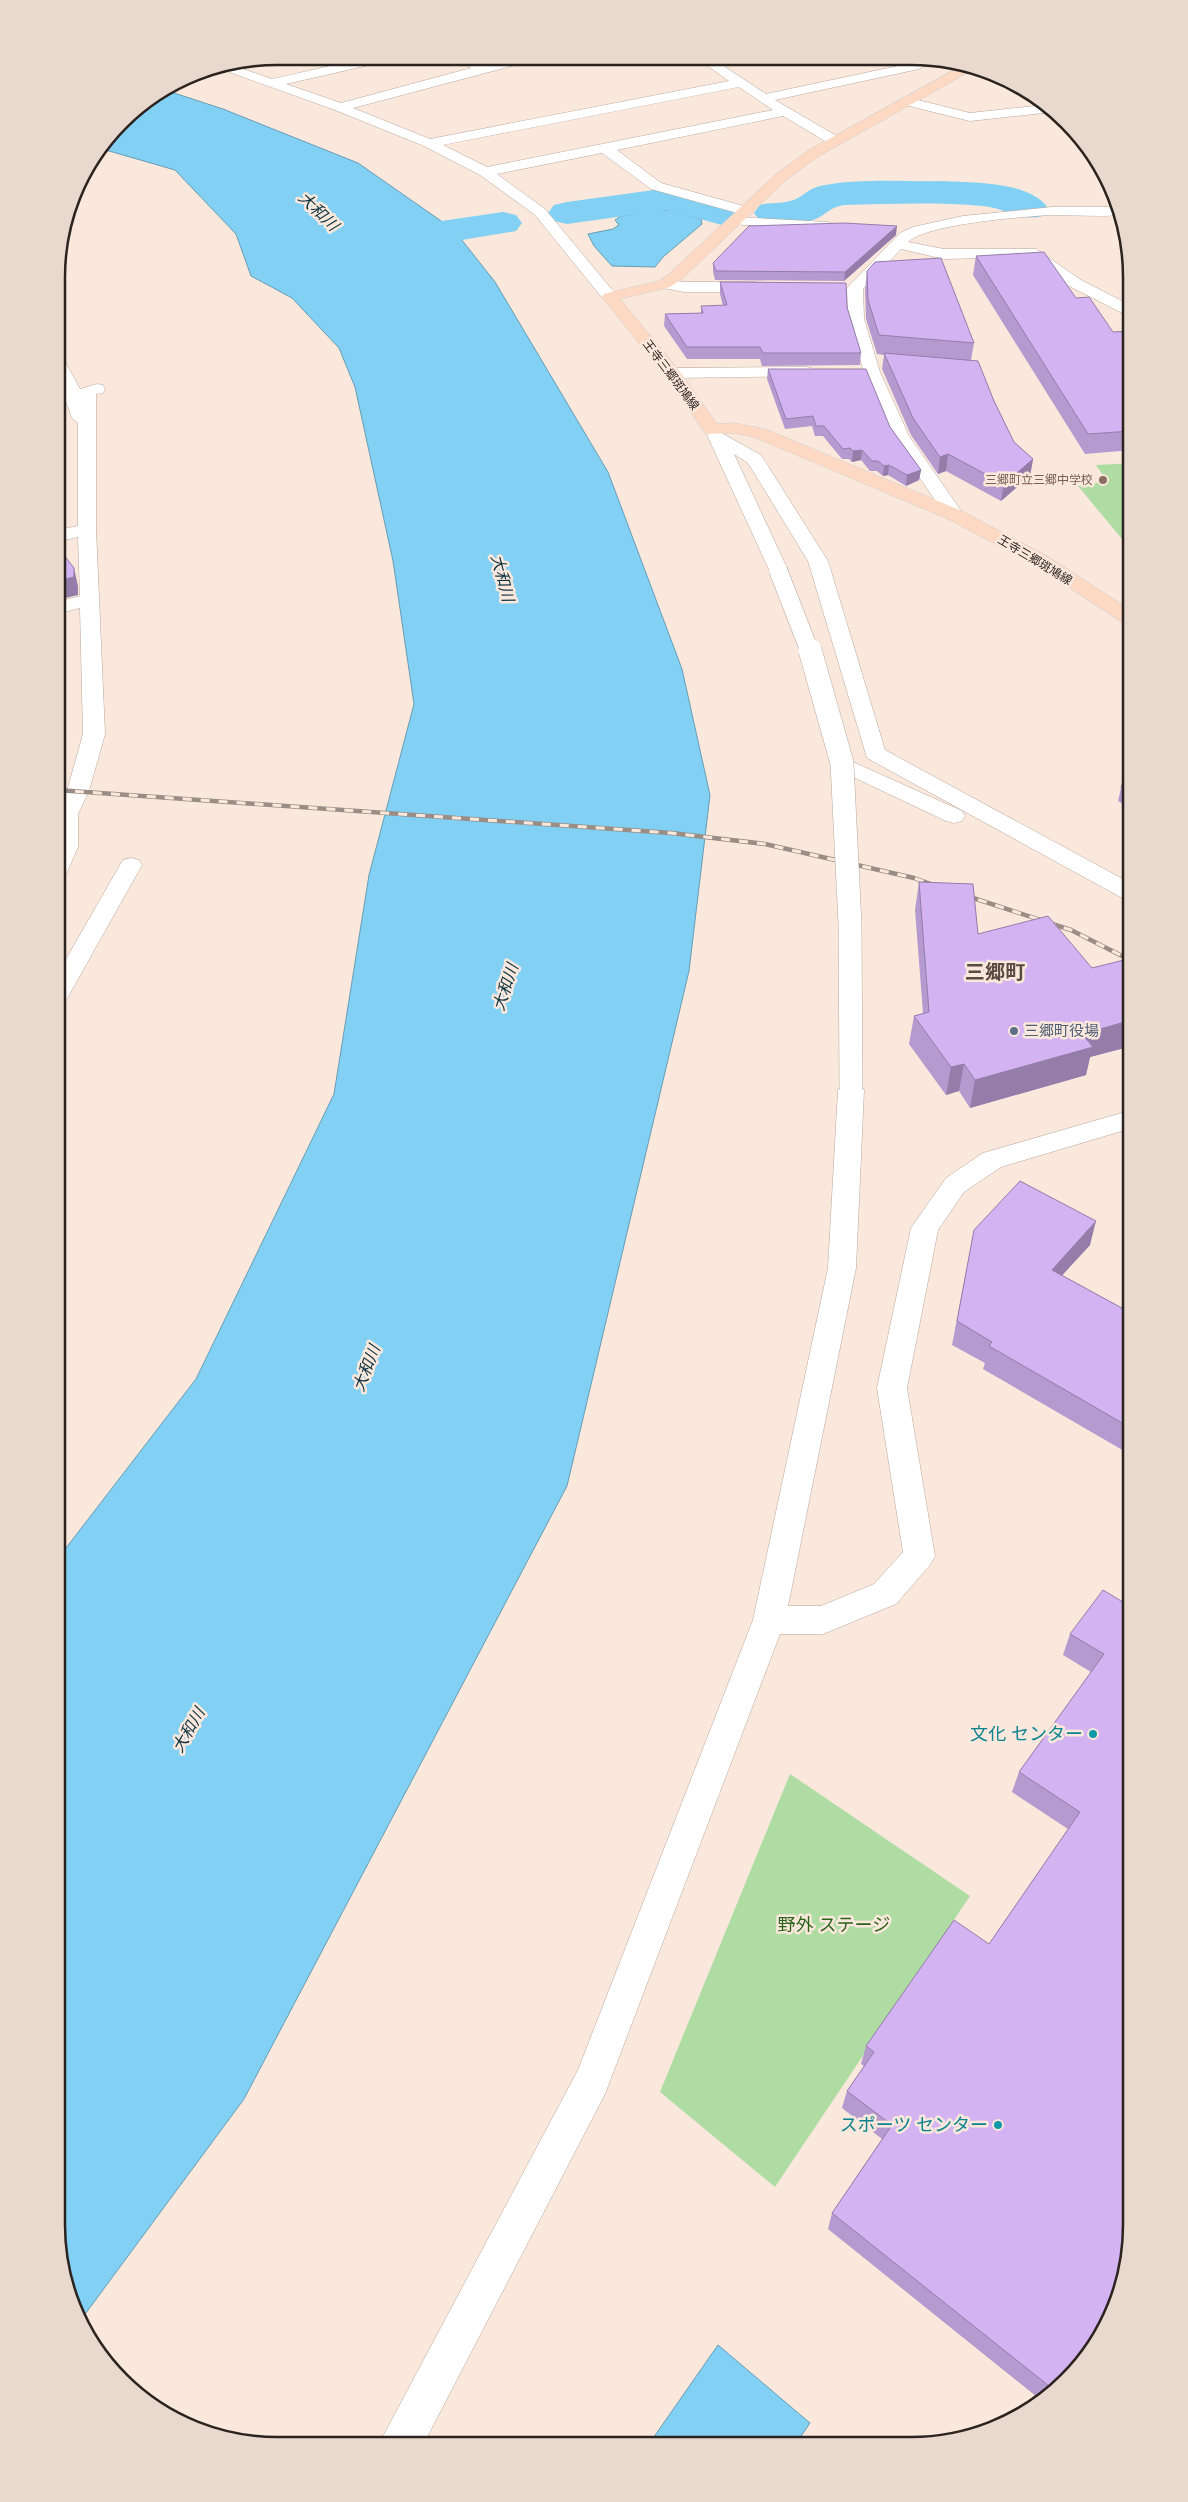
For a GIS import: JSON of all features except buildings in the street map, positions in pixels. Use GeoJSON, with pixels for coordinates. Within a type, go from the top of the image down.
{"type":"FeatureCollection","features":[{"type":"Feature","properties":{"kind":"main road"},"geometry":{"type":"LineString","coordinates":[[610,297],[664,284],[781,177],[835,141],[910,102],[962,71]]}},
{"type":"Feature","properties":{"kind":"main road","name":"王寺三郷斑鳩線"},"geometry":{"type":"LineString","coordinates":[[610,297],[672,373],[716,434],[734,428],[759,433],[955,515],[1040,560],[1123,614]]}},
{"type":"Feature","properties":{"kind":"street"},"geometry":{"type":"LineString","coordinates":[[272,83],[351,65]]}},
{"type":"Feature","properties":{"kind":"street"},"geometry":{"type":"LineString","coordinates":[[476,65],[482,69]]}},
{"type":"Feature","properties":{"kind":"street"},"geometry":{"type":"LineString","coordinates":[[340,107],[498,65]]}},
{"type":"Feature","properties":{"kind":"street"},"geometry":{"type":"LineString","coordinates":[[714,65],[785,112],[835,141]]}},
{"type":"Feature","properties":{"kind":"street"},"geometry":{"type":"LineString","coordinates":[[764,98],[919,65]]}},
{"type":"Feature","properties":{"kind":"street"},"geometry":{"type":"LineString","coordinates":[[243,68],[272,83],[340,107],[430,143],[485,172],[540,212],[610,297]]}},
{"type":"Feature","properties":{"kind":"street"},"geometry":{"type":"LineString","coordinates":[[430,143],[741,83]]}},
{"type":"Feature","properties":{"kind":"street"},"geometry":{"type":"LineString","coordinates":[[910,102],[970,117],[1039,108]]}},
{"type":"Feature","properties":{"kind":"street"},"geometry":{"type":"LineString","coordinates":[[485,172],[785,112]]}},
{"type":"Feature","properties":{"kind":"street"},"geometry":{"type":"LineString","coordinates":[[605,148],[656,186],[746,211]]}},
{"type":"Feature","properties":{"kind":"street"},"geometry":{"type":"LineString","coordinates":[[836,288],[855,288],[905,236],[918,230],[963,220],[1052,211],[1113,212]]}},
{"type":"Feature","properties":{"kind":"street"},"geometry":{"type":"LineString","coordinates":[[734,221],[840,226]]}},
{"type":"Feature","properties":{"kind":"street"},"geometry":{"type":"LineString","coordinates":[[894,227],[918,230]]}},
{"type":"Feature","properties":{"kind":"street"},"geometry":{"type":"LineString","coordinates":[[898,244],[944,254],[1030,252],[1038,255],[1075,283],[1123,308]]}},
{"type":"Feature","properties":{"kind":"street"},"geometry":{"type":"LineString","coordinates":[[664,284],[684,287],[770,287]]}},
{"type":"Feature","properties":{"kind":"street"},"geometry":{"type":"LineString","coordinates":[[855,288],[856,319],[871,366],[900,436],[955,515]]}},
{"type":"Feature","properties":{"kind":"street"},"geometry":{"type":"LineString","coordinates":[[853,372],[889,362]]}},
{"type":"Feature","properties":{"kind":"street"},"geometry":{"type":"LineString","coordinates":[[672,373],[824,372]]}},
{"type":"Feature","properties":{"kind":"street"},"geometry":{"type":"LineString","coordinates":[[65,377],[70,386],[87,438]]}},
{"type":"Feature","properties":{"kind":"street"},"geometry":{"type":"LineString","coordinates":[[65,810],[78,791],[94,734],[87,529],[87,391],[96,390]]}},
{"type":"Feature","properties":{"kind":"street"},"geometry":{"type":"LineString","coordinates":[[404,2437],[592,2081],[769,1620],[842,1268],[851,1090],[850,924],[842,763],[810,651],[778,570],[716,434]]}},
{"type":"Feature","properties":{"kind":"street"},"geometry":{"type":"LineString","coordinates":[[716,434],[755,459],[818,561],[874,753],[1123,889]]}},
{"type":"Feature","properties":{"kind":"street"},"geometry":{"type":"LineString","coordinates":[[65,534],[87,529]]}},
{"type":"Feature","properties":{"kind":"street"},"geometry":{"type":"LineString","coordinates":[[65,606],[90,599]]}},
{"type":"Feature","properties":{"kind":"street"},"geometry":{"type":"LineString","coordinates":[[842,763],[986,831],[1123,900]]}},
{"type":"Feature","properties":{"kind":"street"},"geometry":{"type":"LineString","coordinates":[[65,979],[131,865]]}},
{"type":"Feature","properties":{"kind":"street"},"geometry":{"type":"LineString","coordinates":[[769,1620],[823,1620],[885,1594],[919,1556],[892,1388],[925,1228],[955,1185],[992,1160],[1123,1122]]}},
{"type":"Feature","properties":{"kind":"green space"},"geometry":{"type":"Polygon","coordinates":[[[1123,464],[1123,540],[1078,486],[1107,481],[1096,465],[1123,464]]]}},
{"type":"Feature","properties":{"kind":"green space","name":"野外 ステージ"},"geometry":{"type":"Polygon","coordinates":[[[790,1774],[970,1896],[775,2187],[660,2092],[790,1774]]]}},
{"type":"Feature","properties":{"kind":"water","name":"大和川"},"geometry":{"type":"Polygon","coordinates":[[[172,92],[223,109],[358,163],[454,230],[495,282],[608,472],[682,669],[710,795],[689,971],[567,1486],[244,2099],[85,2314],[72,2280],[65,2239],[65,1549],[196,1379],[334,1094],[369,875],[414,704],[393,561],[355,387],[339,348],[292,298],[251,276],[236,234],[175,170],[107,150],[137,118],[172,92]]]}},
{"type":"Feature","properties":{"kind":"water"},"geometry":{"type":"Polygon","coordinates":[[[657,210],[671,210],[701,219],[702,224],[663,257],[655,267],[612,266],[594,246],[588,234],[613,229],[619,225],[615,220],[621,216],[657,210]]]}},
{"type":"Feature","properties":{"kind":"water"},"geometry":{"type":"Polygon","coordinates":[[[718,2345],[810,2423],[800,2437],[654,2437],[718,2345]]]}},
{"type":"Feature","properties":{"kind":"waterway"},"geometry":{"type":"LineString","coordinates":[[773,213],[795,213],[809,207],[821,197],[844,194],[943,192],[1007,198],[1029,208]]}},
{"type":"Feature","properties":{"kind":"waterway"},"geometry":{"type":"LineString","coordinates":[[567,213],[668,199],[722,214]]}},
{"type":"Feature","properties":{"kind":"waterway"},"geometry":{"type":"LineString","coordinates":[[359,245],[503,223]]}},
{"type":"Feature","properties":{"kind":"railway"},"geometry":{"type":"LineString","coordinates":[[65,791],[671,833],[765,844],[914,878],[939,887]]}},
{"type":"Feature","properties":{"kind":"railway"},"geometry":{"type":"LineString","coordinates":[[961,894],[1071,930],[1123,956]]}},
{"type":"Feature","properties":{"kind":"place","name":"三郷町立三郷中学校"},"geometry":{"type":"Point","coordinates":[1103,480]}},
{"type":"Feature","properties":{"kind":"place","name":"三郷町役場"},"geometry":{"type":"Point","coordinates":[1014,1031]}},
{"type":"Feature","properties":{"kind":"place","name":"文化 センター"},"geometry":{"type":"Point","coordinates":[1093,1734]}},
{"type":"Feature","properties":{"kind":"place","name":"スポーツ センター"},"geometry":{"type":"Point","coordinates":[998,2125]}},
{"type":"Feature","properties":{"kind":"district","name":"三郷町"},"geometry":{"type":"Point","coordinates":[995,972]}}]}
